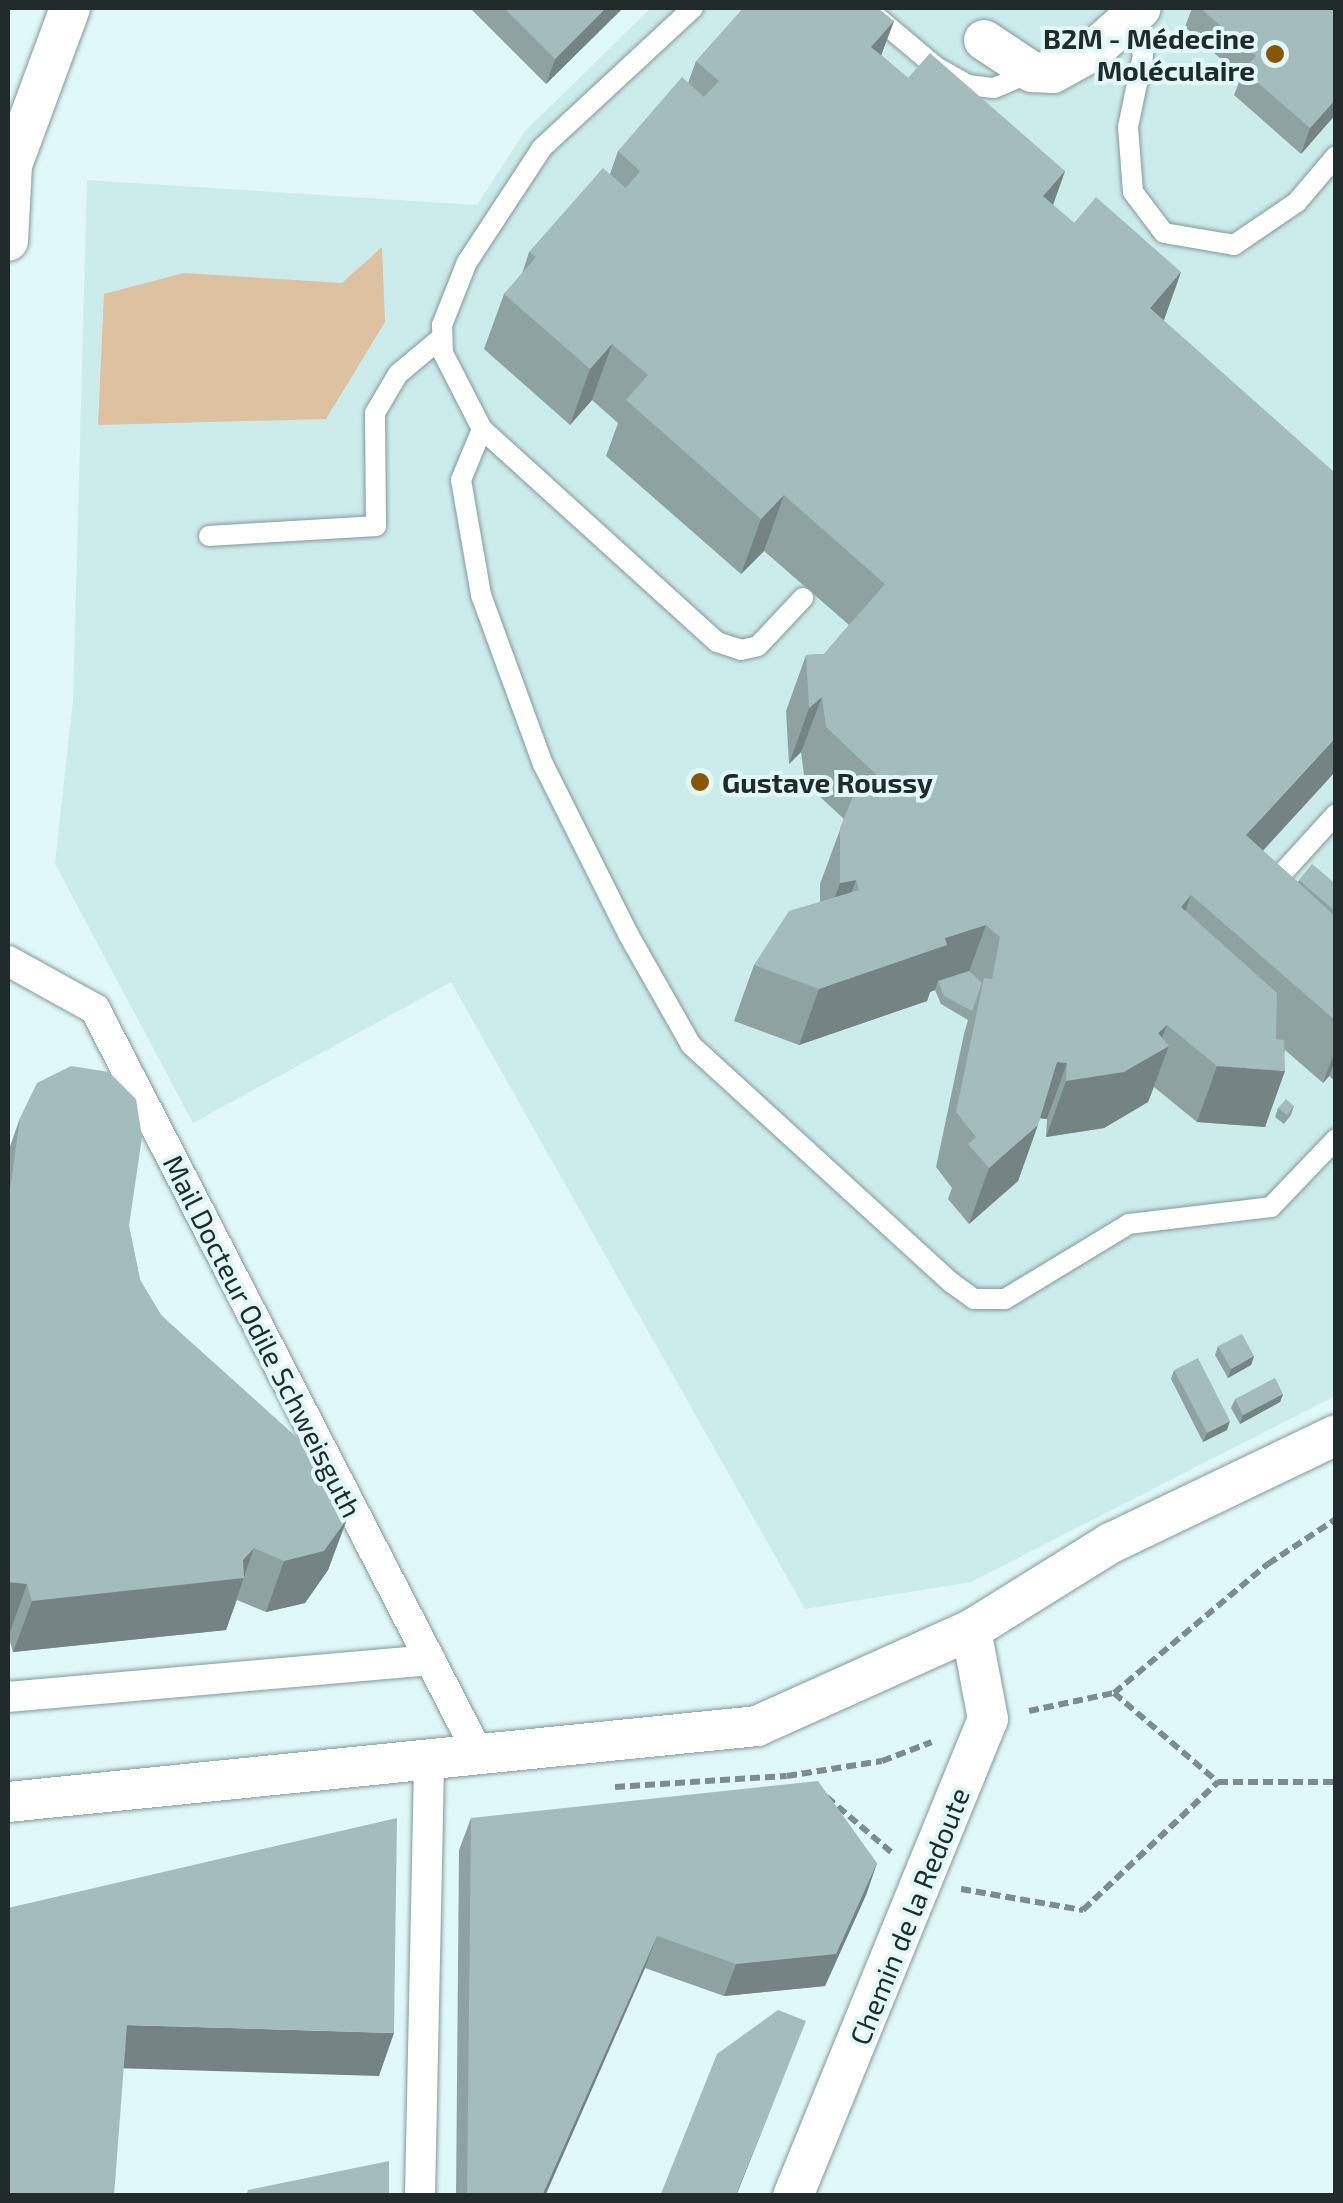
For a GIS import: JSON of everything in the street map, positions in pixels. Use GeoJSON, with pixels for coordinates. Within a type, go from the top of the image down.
{"type":"FeatureCollection","features":[{"type":"Feature","properties":{"kind":"street"},"geometry":{"type":"LineString","coordinates":[[8,241],[12,165],[70,8]]}},
{"type":"Feature","properties":{"kind":"street"},"geometry":{"type":"LineString","coordinates":[[984,40],[1032,72],[1053,73],[1072,64],[1138,12]]}},
{"type":"Feature","properties":{"kind":"street","name":"Mail Docteur Odile Schweisguth"},"geometry":{"type":"LineString","coordinates":[[8,962],[94,1009],[477,1751]]}},
{"type":"Feature","properties":{"kind":"street"},"geometry":{"type":"LineString","coordinates":[[8,1802],[430,1755],[757,1726],[971,1630],[1111,1543],[1336,1435]]}},
{"type":"Feature","properties":{"kind":"street","name":"Chemin de la Redoute"},"geometry":{"type":"LineString","coordinates":[[793,2196],[988,1720],[971,1630]]}},
{"type":"Feature","properties":{"kind":"street"},"geometry":{"type":"LineString","coordinates":[[8,1697],[430,1660]]}},
{"type":"Feature","properties":{"kind":"street"},"geometry":{"type":"LineString","coordinates":[[420,2196],[430,1755]]}},
{"type":"Feature","properties":{"kind":"lane"},"geometry":{"type":"LineString","coordinates":[[210,536],[376,526],[376,413],[398,374],[441,338],[466,262],[542,148],[693,8]]}},
{"type":"Feature","properties":{"kind":"lane"},"geometry":{"type":"LineString","coordinates":[[866,8],[936,68],[968,85],[994,88],[1032,72]]}},
{"type":"Feature","properties":{"kind":"lane"},"geometry":{"type":"LineString","coordinates":[[1138,12],[1142,55],[1128,126],[1134,192],[1164,232],[1234,245],[1296,202],[1336,156]]}},
{"type":"Feature","properties":{"kind":"lane"},"geometry":{"type":"LineString","coordinates":[[441,338],[451,376],[482,429],[726,647],[758,646],[804,598]]}},
{"type":"Feature","properties":{"kind":"lane"},"geometry":{"type":"LineString","coordinates":[[482,429],[461,480],[480,595],[543,764],[628,934],[692,1045],[952,1284],[974,1299],[1005,1299],[1128,1224],[1272,1208],[1336,1140]]}},
{"type":"Feature","properties":{"kind":"lane"},"geometry":{"type":"LineString","coordinates":[[1271,912],[1258,900],[1336,814]]}},
{"type":"Feature","properties":{"kind":"path"},"geometry":{"type":"LineString","coordinates":[[1114,1693],[1218,1782],[1336,1782]]}},
{"type":"Feature","properties":{"kind":"path"},"geometry":{"type":"LineString","coordinates":[[803,1788],[822,1786],[924,1883],[1083,1910],[1218,1782]]}},
{"type":"Feature","properties":{"kind":"shaded area","name":"Gustave Roussy"},"geometry":{"type":"Polygon","coordinates":[[[651,8],[1335,8],[1335,1396],[971,1582],[805,1609],[451,982],[193,1123],[55,864],[73,700],[87,180],[477,205],[525,131],[651,8]]]}},
{"type":"Feature","properties":{"kind":"shaded area"},"geometry":{"type":"Polygon","coordinates":[[[382,247],[385,322],[326,419],[98,425],[104,294],[184,273],[342,283],[382,247]]]}},
{"type":"Feature","properties":{"kind":"building"},"geometry":{"type":"Polygon","coordinates":[[[504,8],[606,8],[555,59],[504,8]]]}},
{"type":"Feature","properties":{"kind":"building","name":"Gustave Roussy"},"geometry":{"type":"Polygon","coordinates":[[[743,8],[878,8],[894,21],[871,47],[908,78],[930,53],[1065,171],[1043,196],[1074,223],[1096,197],[1181,272],[1150,308],[1333,471],[1336,469],[1336,737],[1246,835],[1336,917],[1336,1021],[1191,895],[1181,907],[1277,993],[1276,1039],[1284,1040],[1285,1071],[1217,1066],[1167,1025],[1158,1033],[1169,1046],[1124,1072],[1066,1081],[1067,1063],[1057,1062],[1038,1125],[989,1168],[968,1144],[976,1137],[956,1112],[984,978],[992,979],[1000,937],[986,925],[945,938],[947,945],[819,989],[754,965],[789,911],[859,890],[856,880],[840,883],[840,828],[861,777],[874,786],[881,779],[826,727],[822,697],[809,708],[806,655],[824,654],[885,584],[784,495],[761,519],[626,400],[648,375],[612,344],[590,369],[504,294],[536,257],[529,252],[603,168],[626,188],[640,171],[618,151],[682,77],[704,97],[719,81],[696,61],[743,8]]]}},
{"type":"Feature","properties":{"kind":"building","name":"B2M - Médecine Moléculaire"},"geometry":{"type":"Polygon","coordinates":[[[1200,8],[1336,8],[1336,99],[1310,128],[1243,70],[1256,56],[1200,8]]]}},
{"type":"Feature","properties":{"kind":"building"},"geometry":{"type":"Polygon","coordinates":[[[1312,864],[1336,884],[1336,912],[1299,880],[1312,864]]]}},
{"type":"Feature","properties":{"kind":"building"},"geometry":{"type":"Polygon","coordinates":[[[969,971],[982,983],[972,1011],[944,996],[938,981],[969,971]]]}},
{"type":"Feature","properties":{"kind":"building"},"geometry":{"type":"Polygon","coordinates":[[[71,1066],[109,1072],[136,1099],[142,1137],[129,1226],[140,1280],[161,1315],[343,1479],[347,1519],[324,1551],[284,1561],[254,1548],[243,1560],[244,1578],[32,1601],[27,1584],[8,1582],[8,1204],[20,1118],[37,1083],[71,1066]]]}},
{"type":"Feature","properties":{"kind":"building"},"geometry":{"type":"Polygon","coordinates":[[[1286,1099],[1294,1106],[1287,1115],[1278,1108],[1286,1099]]]}},
{"type":"Feature","properties":{"kind":"building"},"geometry":{"type":"Polygon","coordinates":[[[1242,1334],[1254,1356],[1231,1369],[1218,1346],[1242,1334]]]}},
{"type":"Feature","properties":{"kind":"building"},"geometry":{"type":"Polygon","coordinates":[[[1198,1358],[1230,1421],[1207,1433],[1174,1370],[1198,1358]]]}},
{"type":"Feature","properties":{"kind":"building"},"geometry":{"type":"Polygon","coordinates":[[[1275,1378],[1283,1394],[1243,1415],[1235,1399],[1275,1378]]]}},
{"type":"Feature","properties":{"kind":"building"},"geometry":{"type":"Polygon","coordinates":[[[818,1781],[877,1863],[836,1954],[736,1964],[657,1936],[542,2196],[467,2196],[471,1818],[818,1781]]]}},
{"type":"Feature","properties":{"kind":"building"},"geometry":{"type":"Polygon","coordinates":[[[397,1818],[394,2033],[127,2025],[114,2196],[8,2196],[8,1908],[397,1818]]]}},
{"type":"Feature","properties":{"kind":"building"},"geometry":{"type":"Polygon","coordinates":[[[778,2010],[806,2021],[735,2196],[660,2196],[717,2054],[778,2010]]]}},
{"type":"Feature","properties":{"kind":"building"},"geometry":{"type":"Polygon","coordinates":[[[389,2161],[389,2196],[246,2196],[248,2190],[389,2161]]]}},
{"type":"Feature","properties":{"kind":"place","name":"B2M - Médecine Moléculaire"},"geometry":{"type":"Point","coordinates":[1275,54]}},
{"type":"Feature","properties":{"kind":"place","name":"Gustave Roussy"},"geometry":{"type":"Point","coordinates":[700,782]}}]}
